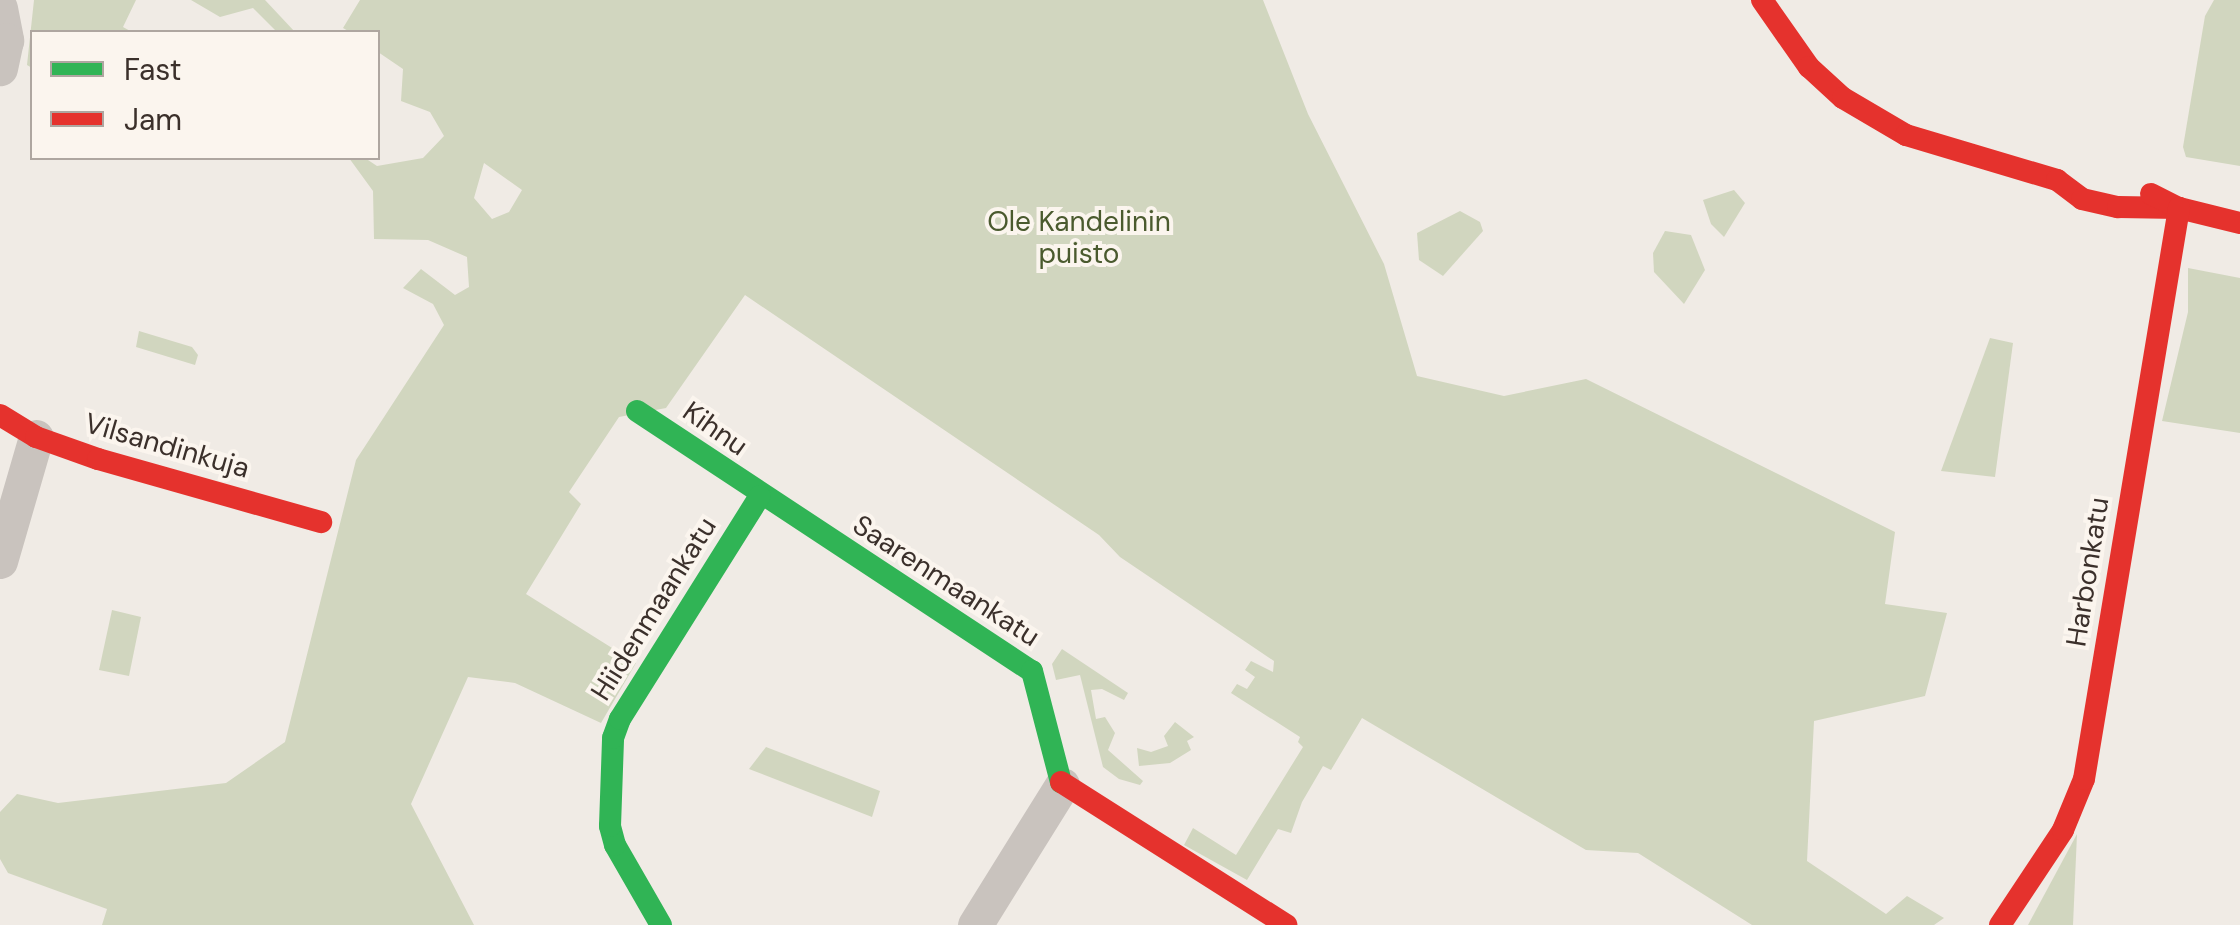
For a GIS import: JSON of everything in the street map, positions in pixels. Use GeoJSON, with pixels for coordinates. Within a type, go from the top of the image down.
{"type":"FeatureCollection","features":[{"type":"Feature","properties":{"kind":"street"},"geometry":{"type":"LineString","coordinates":[[1762,0],[1809,67],[1843,98],[1880,122],[1968,157],[2057,180],[2082,198],[2118,207],[2179,208],[2240,223]]}},
{"type":"Feature","properties":{"kind":"street"},"geometry":{"type":"LineString","coordinates":[[0,8],[6,40],[0,68]]}},
{"type":"Feature","properties":{"kind":"street"},"geometry":{"type":"LineString","coordinates":[[2057,180],[2088,171]]}},
{"type":"Feature","properties":{"kind":"street"},"geometry":{"type":"LineString","coordinates":[[2123,179],[2179,208]]}},
{"type":"Feature","properties":{"kind":"street","name":"Harbonkatu"},"geometry":{"type":"LineString","coordinates":[[2000,925],[2063,830],[2084,779],[2179,208]]}},
{"type":"Feature","properties":{"kind":"street","name":"Kihnu"},"geometry":{"type":"LineString","coordinates":[[637,411],[760,496]]}},
{"type":"Feature","properties":{"kind":"street","name":"Vilsandinkuja"},"geometry":{"type":"LineString","coordinates":[[0,415],[36,438],[321,522]]}},
{"type":"Feature","properties":{"kind":"street"},"geometry":{"type":"LineString","coordinates":[[0,561],[36,438]]}},
{"type":"Feature","properties":{"kind":"street","name":"Saarenmaankatu"},"geometry":{"type":"LineString","coordinates":[[760,496],[1032,670],[1062,786]]}},
{"type":"Feature","properties":{"kind":"street","name":"Hiidenmaankatu"},"geometry":{"type":"LineString","coordinates":[[661,925],[614,846],[610,826],[613,738],[620,719],[760,496]]}},
{"type":"Feature","properties":{"kind":"street"},"geometry":{"type":"LineString","coordinates":[[975,925],[1062,786],[1286,925]]}},
{"type":"Feature","properties":{"kind":"green space"},"geometry":{"type":"Polygon","coordinates":[[[34,0],[136,0],[123,27],[128,30],[31,30],[34,0]]]}},
{"type":"Feature","properties":{"kind":"green space"},"geometry":{"type":"Polygon","coordinates":[[[191,0],[265,0],[293,30],[275,30],[253,8],[220,17],[191,0]]]}},
{"type":"Feature","properties":{"kind":"green space","name":"Ole Kandelinin puisto"},"geometry":{"type":"Polygon","coordinates":[[[360,0],[1263,0],[1308,114],[1384,264],[1417,376],[1504,396],[1586,379],[1895,532],[1885,604],[1947,613],[1925,696],[1814,721],[1807,861],[1886,914],[1907,896],[1944,918],[1934,925],[1752,925],[1638,853],[1586,850],[1362,718],[1331,770],[1323,766],[1302,802],[1291,833],[1278,829],[1247,880],[1184,845],[1193,828],[1236,855],[1303,747],[1298,742],[1300,737],[1231,693],[1237,684],[1247,689],[1255,677],[1245,670],[1251,661],[1273,672],[1274,661],[1120,557],[1099,535],[745,295],[666,408],[619,417],[569,492],[581,504],[526,594],[636,663],[601,723],[515,683],[468,677],[411,804],[474,925],[102,925],[107,909],[8,873],[0,859],[0,812],[17,794],[58,803],[226,783],[285,742],[356,460],[444,325],[433,304],[403,288],[421,269],[455,295],[469,287],[467,257],[428,240],[374,239],[373,191],[350,160],[368,160],[377,166],[423,158],[444,136],[430,112],[401,101],[403,69],[380,53],[380,30],[343,28],[360,0]],[[484,163],[474,198],[492,219],[509,212],[522,190],[484,163]]]}},
{"type":"Feature","properties":{"kind":"green space"},"geometry":{"type":"Polygon","coordinates":[[[2214,0],[2240,0],[2240,166],[2186,157],[2183,147],[2205,16],[2214,0]]]}},
{"type":"Feature","properties":{"kind":"green space"},"geometry":{"type":"Polygon","coordinates":[[[1734,190],[1745,203],[1724,237],[1711,224],[1703,200],[1734,190]]]}},
{"type":"Feature","properties":{"kind":"green space"},"geometry":{"type":"Polygon","coordinates":[[[1460,211],[1480,222],[1483,231],[1443,276],[1419,260],[1417,233],[1460,211]]]}},
{"type":"Feature","properties":{"kind":"green space"},"geometry":{"type":"Polygon","coordinates":[[[1665,231],[1691,235],[1705,270],[1684,304],[1654,272],[1653,253],[1665,231]]]}},
{"type":"Feature","properties":{"kind":"green space"},"geometry":{"type":"Polygon","coordinates":[[[2188,268],[2240,278],[2240,433],[2162,421],[2188,312],[2188,268]]]}},
{"type":"Feature","properties":{"kind":"green space"},"geometry":{"type":"Polygon","coordinates":[[[139,331],[192,347],[198,355],[195,365],[136,347],[139,331]]]}},
{"type":"Feature","properties":{"kind":"green space"},"geometry":{"type":"Polygon","coordinates":[[[1990,338],[2013,343],[1995,477],[1941,471],[1990,338]]]}},
{"type":"Feature","properties":{"kind":"green space"},"geometry":{"type":"Polygon","coordinates":[[[112,610],[141,617],[129,676],[99,670],[112,610]]]}},
{"type":"Feature","properties":{"kind":"green space"},"geometry":{"type":"Polygon","coordinates":[[[1062,649],[1128,693],[1124,700],[1102,689],[1091,690],[1096,719],[1105,717],[1115,733],[1108,750],[1143,781],[1140,785],[1119,779],[1103,767],[1080,675],[1056,680],[1052,664],[1062,649]]]}},
{"type":"Feature","properties":{"kind":"green space"},"geometry":{"type":"Polygon","coordinates":[[[1175,722],[1194,737],[1187,741],[1191,750],[1170,763],[1139,766],[1137,748],[1151,752],[1168,746],[1164,736],[1175,722]]]}},
{"type":"Feature","properties":{"kind":"green space"},"geometry":{"type":"Polygon","coordinates":[[[766,747],[880,791],[872,817],[749,769],[766,747]]]}},
{"type":"Feature","properties":{"kind":"green space"},"geometry":{"type":"Polygon","coordinates":[[[2077,834],[2073,925],[2028,925],[2077,834]]]}},
{"type":"Feature","properties":{"kind":"traffic: fast"},"geometry":{"type":"LineString","coordinates":[[637,411],[1032,671],[1061,782]]}},
{"type":"Feature","properties":{"kind":"traffic: fast"},"geometry":{"type":"LineString","coordinates":[[661,925],[615,845],[610,826],[613,738],[620,719],[760,496]]}},
{"type":"Feature","properties":{"kind":"traffic: jam"},"geometry":{"type":"LineString","coordinates":[[1762,0],[1809,67],[1843,98],[1906,135],[2057,180],[2082,199],[2118,207],[2179,208]]}},
{"type":"Feature","properties":{"kind":"traffic: jam"},"geometry":{"type":"LineString","coordinates":[[2151,194],[2179,208],[2240,223]]}},
{"type":"Feature","properties":{"kind":"traffic: jam"},"geometry":{"type":"LineString","coordinates":[[2000,925],[2063,830],[2084,779],[2179,208]]}},
{"type":"Feature","properties":{"kind":"traffic: jam"},"geometry":{"type":"LineString","coordinates":[[0,415],[36,437],[98,459],[321,522]]}},
{"type":"Feature","properties":{"kind":"traffic: jam"},"geometry":{"type":"LineString","coordinates":[[1061,782],[1286,925]]}}]}
